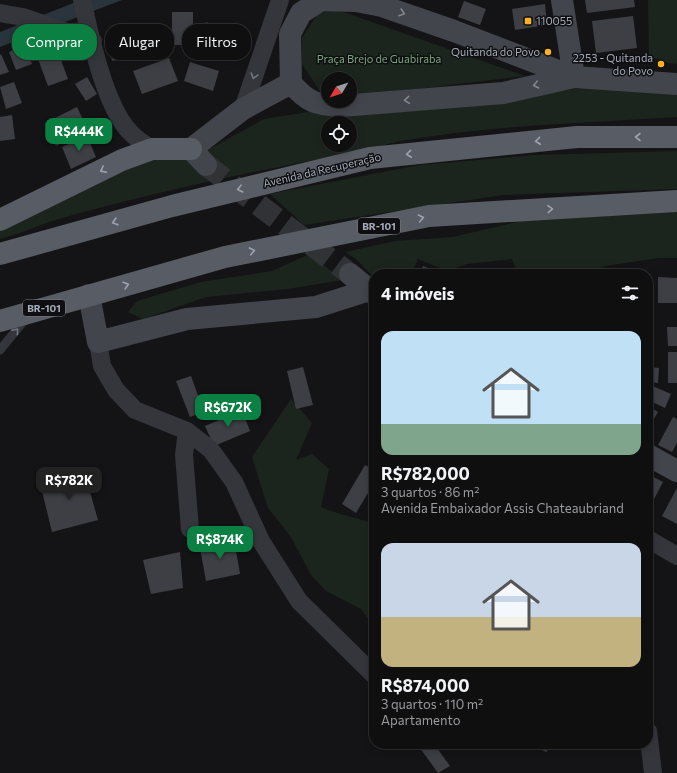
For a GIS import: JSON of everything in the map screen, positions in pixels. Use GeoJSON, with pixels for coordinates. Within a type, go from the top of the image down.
{"type":"FeatureCollection","features":[{"type":"Feature","properties":{"kind":"highway","name":"Avenida da Recuperação"},"geometry":{"type":"LineString","coordinates":[[0,254],[172,206],[370,158],[577,137],[677,137]]}},
{"type":"Feature","properties":{"kind":"highway"},"geometry":{"type":"LineString","coordinates":[[0,220],[122,160],[152,149],[191,149]]}},
{"type":"Feature","properties":{"kind":"highway","name":"BR-101"},"geometry":{"type":"LineString","coordinates":[[0,320],[225,257],[429,216],[677,201]]}},
{"type":"Feature","properties":{"kind":"main road"},"geometry":{"type":"LineString","coordinates":[[574,77],[454,31],[382,6],[356,1],[321,0],[301,13],[290,34],[290,83],[307,99],[320,105],[341,106],[503,93],[574,77],[677,84]]}},
{"type":"Feature","properties":{"kind":"main road"},"geometry":{"type":"LineString","coordinates":[[562,0],[574,77]]}},
{"type":"Feature","properties":{"kind":"main road"},"geometry":{"type":"LineString","coordinates":[[547,66],[568,40]]}},
{"type":"Feature","properties":{"kind":"main road"},"geometry":{"type":"LineString","coordinates":[[206,165],[191,149],[243,109],[290,83]]}},
{"type":"Feature","properties":{"kind":"main road"},"geometry":{"type":"LineString","coordinates":[[350,274],[369,290]]}},
{"type":"Feature","properties":{"kind":"main road"},"geometry":{"type":"LineString","coordinates":[[89,295],[98,342],[187,318],[316,308],[369,293]]}},
{"type":"Feature","properties":{"kind":"main road"},"geometry":{"type":"LineString","coordinates":[[653,458],[677,472]]}},
{"type":"Feature","properties":{"kind":"street"},"geometry":{"type":"LineString","coordinates":[[82,0],[89,24]]}},
{"type":"Feature","properties":{"kind":"street"},"geometry":{"type":"LineString","coordinates":[[243,109],[280,0]]}},
{"type":"Feature","properties":{"kind":"street"},"geometry":{"type":"LineString","coordinates":[[0,13],[23,17],[45,24]]}},
{"type":"Feature","properties":{"kind":"street"},"geometry":{"type":"LineString","coordinates":[[97,58],[101,75],[114,107],[129,132],[152,149]]}},
{"type":"Feature","properties":{"kind":"street"},"geometry":{"type":"LineString","coordinates":[[654,83],[677,75]]}},
{"type":"Feature","properties":{"kind":"street"},"geometry":{"type":"LineString","coordinates":[[98,342],[102,366],[116,390],[135,410],[187,431],[212,450],[234,482],[261,541],[299,601],[369,670]]}},
{"type":"Feature","properties":{"kind":"street"},"geometry":{"type":"LineString","coordinates":[[187,431],[184,455],[190,529]]}},
{"type":"Feature","properties":{"kind":"street"},"geometry":{"type":"LineString","coordinates":[[653,542],[677,556]]}},
{"type":"Feature","properties":{"kind":"street"},"geometry":{"type":"LineString","coordinates":[[650,749],[653,773]]}},
{"type":"Feature","properties":{"kind":"lane"},"geometry":{"type":"LineString","coordinates":[[0,350],[32,311]]}},
{"type":"Feature","properties":{"kind":"green space"},"geometry":{"type":"Polygon","coordinates":[[[648,0],[677,0],[677,64],[668,63],[649,56],[648,0]]]}},
{"type":"Feature","properties":{"kind":"green space","name":"Praça Brejo de Guabiraba"},"geometry":{"type":"Polygon","coordinates":[[[332,8],[525,76],[357,96],[357,72],[321,72],[321,93],[302,64],[302,38],[317,15],[332,8]]]}},
{"type":"Feature","properties":{"kind":"green space"},"geometry":{"type":"Polygon","coordinates":[[[576,89],[677,90],[677,117],[504,128],[470,131],[401,141],[359,152],[162,192],[86,211],[0,239],[0,225],[123,163],[177,154],[195,157],[264,119],[327,109],[357,108],[357,107],[576,89]]]}},
{"type":"Feature","properties":{"kind":"green space"},"geometry":{"type":"Polygon","coordinates":[[[677,151],[677,189],[503,195],[304,225],[270,194],[419,165],[535,155],[677,151]]]}},
{"type":"Feature","properties":{"kind":"green space"},"geometry":{"type":"Polygon","coordinates":[[[677,212],[677,258],[659,258],[605,266],[601,269],[516,269],[512,259],[467,264],[453,269],[442,269],[418,259],[413,269],[369,269],[369,273],[356,259],[345,252],[395,241],[453,237],[521,221],[677,212]]]}},
{"type":"Feature","properties":{"kind":"green space"},"geometry":{"type":"Polygon","coordinates":[[[305,256],[313,257],[343,280],[287,289],[206,297],[143,319],[128,312],[137,301],[201,282],[272,271],[305,256]]]}},
{"type":"Feature","properties":{"kind":"green space"},"geometry":{"type":"Polygon","coordinates":[[[291,399],[312,423],[296,460],[312,454],[329,469],[321,507],[369,522],[369,620],[361,609],[326,591],[311,575],[291,537],[268,508],[252,457],[291,399]]]}},
{"type":"Feature","properties":{"kind":"shaded area"},"geometry":{"type":"Polygon","coordinates":[[[81,0],[122,0],[60,24],[20,24],[81,0]]]}},
{"type":"Feature","properties":{"kind":"shaded area"},"geometry":{"type":"Polygon","coordinates":[[[12,27],[12,42],[0,47],[0,32],[12,27]]]}},
{"type":"Feature","properties":{"kind":"building"},"geometry":{"type":"Polygon","coordinates":[[[585,0],[634,0],[635,7],[587,13],[585,0]]]}},
{"type":"Feature","properties":{"kind":"building"},"geometry":{"type":"Polygon","coordinates":[[[464,1],[486,9],[480,25],[458,17],[464,1]]]}},
{"type":"Feature","properties":{"kind":"building"},"geometry":{"type":"Polygon","coordinates":[[[545,4],[547,25],[515,30],[512,9],[545,4]]]}},
{"type":"Feature","properties":{"kind":"building"},"geometry":{"type":"Polygon","coordinates":[[[172,12],[193,12],[193,24],[182,24],[182,45],[174,45],[174,24],[172,24],[172,12]]]}},
{"type":"Feature","properties":{"kind":"building"},"geometry":{"type":"Polygon","coordinates":[[[633,16],[637,48],[596,53],[592,21],[633,16]]]}},
{"type":"Feature","properties":{"kind":"building"},"geometry":{"type":"Polygon","coordinates":[[[12,51],[12,60],[9,52],[12,51]]]}},
{"type":"Feature","properties":{"kind":"building"},"geometry":{"type":"Polygon","coordinates":[[[1,54],[9,72],[0,75],[0,55],[1,54]]]}},
{"type":"Feature","properties":{"kind":"building"},"geometry":{"type":"Polygon","coordinates":[[[12,60],[31,60],[32,64],[16,70],[12,60]]]}},
{"type":"Feature","properties":{"kind":"building"},"geometry":{"type":"Polygon","coordinates":[[[38,60],[61,60],[68,79],[48,86],[38,60]]]}},
{"type":"Feature","properties":{"kind":"building"},"geometry":{"type":"Polygon","coordinates":[[[163,60],[170,60],[178,81],[142,94],[133,71],[163,60]]]}},
{"type":"Feature","properties":{"kind":"building"},"geometry":{"type":"Polygon","coordinates":[[[190,62],[219,71],[213,91],[184,81],[190,62]]]}},
{"type":"Feature","properties":{"kind":"building"},"geometry":{"type":"Polygon","coordinates":[[[87,77],[97,94],[86,101],[75,84],[87,77]]]}},
{"type":"Feature","properties":{"kind":"building"},"geometry":{"type":"Polygon","coordinates":[[[14,82],[22,103],[6,109],[0,87],[14,82]]]}},
{"type":"Feature","properties":{"kind":"building"},"geometry":{"type":"Polygon","coordinates":[[[77,107],[88,130],[56,146],[45,123],[77,107]]]}},
{"type":"Feature","properties":{"kind":"building"},"geometry":{"type":"Polygon","coordinates":[[[12,115],[15,139],[0,141],[0,117],[12,115]]]}},
{"type":"Feature","properties":{"kind":"building"},"geometry":{"type":"Polygon","coordinates":[[[87,136],[96,157],[71,169],[62,147],[87,136]]]}},
{"type":"Feature","properties":{"kind":"building"},"geometry":{"type":"Polygon","coordinates":[[[423,266],[430,269],[422,269],[423,266]]]}},
{"type":"Feature","properties":{"kind":"building"},"geometry":{"type":"Polygon","coordinates":[[[658,277],[677,278],[677,303],[658,303],[658,277]]]}},
{"type":"Feature","properties":{"kind":"building"},"geometry":{"type":"Polygon","coordinates":[[[667,327],[677,327],[677,346],[668,346],[667,327]]]}},
{"type":"Feature","properties":{"kind":"building"},"geometry":{"type":"Polygon","coordinates":[[[668,352],[677,352],[677,383],[668,383],[668,352]]]}},
{"type":"Feature","properties":{"kind":"building"},"geometry":{"type":"Polygon","coordinates":[[[303,367],[313,405],[296,409],[287,371],[303,367]]]}},
{"type":"Feature","properties":{"kind":"building"},"geometry":{"type":"Polygon","coordinates":[[[653,367],[659,368],[658,383],[653,382],[653,367]]]}},
{"type":"Feature","properties":{"kind":"building"},"geometry":{"type":"Polygon","coordinates":[[[191,376],[204,412],[190,417],[176,381],[191,376]]]}},
{"type":"Feature","properties":{"kind":"building"},"geometry":{"type":"Polygon","coordinates":[[[653,386],[671,394],[665,408],[653,402],[653,386]]]}},
{"type":"Feature","properties":{"kind":"building"},"geometry":{"type":"Polygon","coordinates":[[[653,409],[658,412],[653,420],[653,409]]]}},
{"type":"Feature","properties":{"kind":"building"},"geometry":{"type":"Polygon","coordinates":[[[242,410],[250,431],[214,446],[205,426],[242,410]]]}},
{"type":"Feature","properties":{"kind":"building"},"geometry":{"type":"Polygon","coordinates":[[[673,417],[677,419],[677,443],[672,452],[658,445],[673,417]]]}},
{"type":"Feature","properties":{"kind":"building"},"geometry":{"type":"Polygon","coordinates":[[[365,465],[369,467],[369,491],[356,513],[342,504],[365,465]]]}},
{"type":"Feature","properties":{"kind":"building"},"geometry":{"type":"Polygon","coordinates":[[[83,467],[98,520],[52,532],[40,483],[83,467]]]}},
{"type":"Feature","properties":{"kind":"building"},"geometry":{"type":"Polygon","coordinates":[[[653,477],[663,482],[653,501],[653,477]]]}},
{"type":"Feature","properties":{"kind":"building"},"geometry":{"type":"Polygon","coordinates":[[[677,488],[677,524],[662,516],[677,488]]]}},
{"type":"Feature","properties":{"kind":"building"},"geometry":{"type":"Polygon","coordinates":[[[234,539],[240,574],[206,581],[200,548],[234,539]]]}},
{"type":"Feature","properties":{"kind":"building"},"geometry":{"type":"Polygon","coordinates":[[[180,552],[183,588],[151,594],[143,560],[180,552]]]}},
{"type":"Feature","properties":{"kind":"building"},"geometry":{"type":"Polygon","coordinates":[[[421,749],[438,749],[450,766],[438,773],[421,749]]]}},
{"type":"Feature","properties":{"kind":"building"},"geometry":{"type":"Polygon","coordinates":[[[539,749],[548,749],[547,752],[539,749]]]}},
{"type":"Feature","properties":{"kind":"tunnel"},"geometry":{"type":"LineString","coordinates":[[206,165],[350,274]]}},
{"type":"Feature","properties":{"kind":"place","name":"110055"},"geometry":{"type":"Point","coordinates":[528,21]}},
{"type":"Feature","properties":{"kind":"place","name":"Quitanda do Povo"},"geometry":{"type":"Point","coordinates":[548,52]}},
{"type":"Feature","properties":{"kind":"place","name":"2253 - Quitanda do Povo"},"geometry":{"type":"Point","coordinates":[661,64]}}]}
